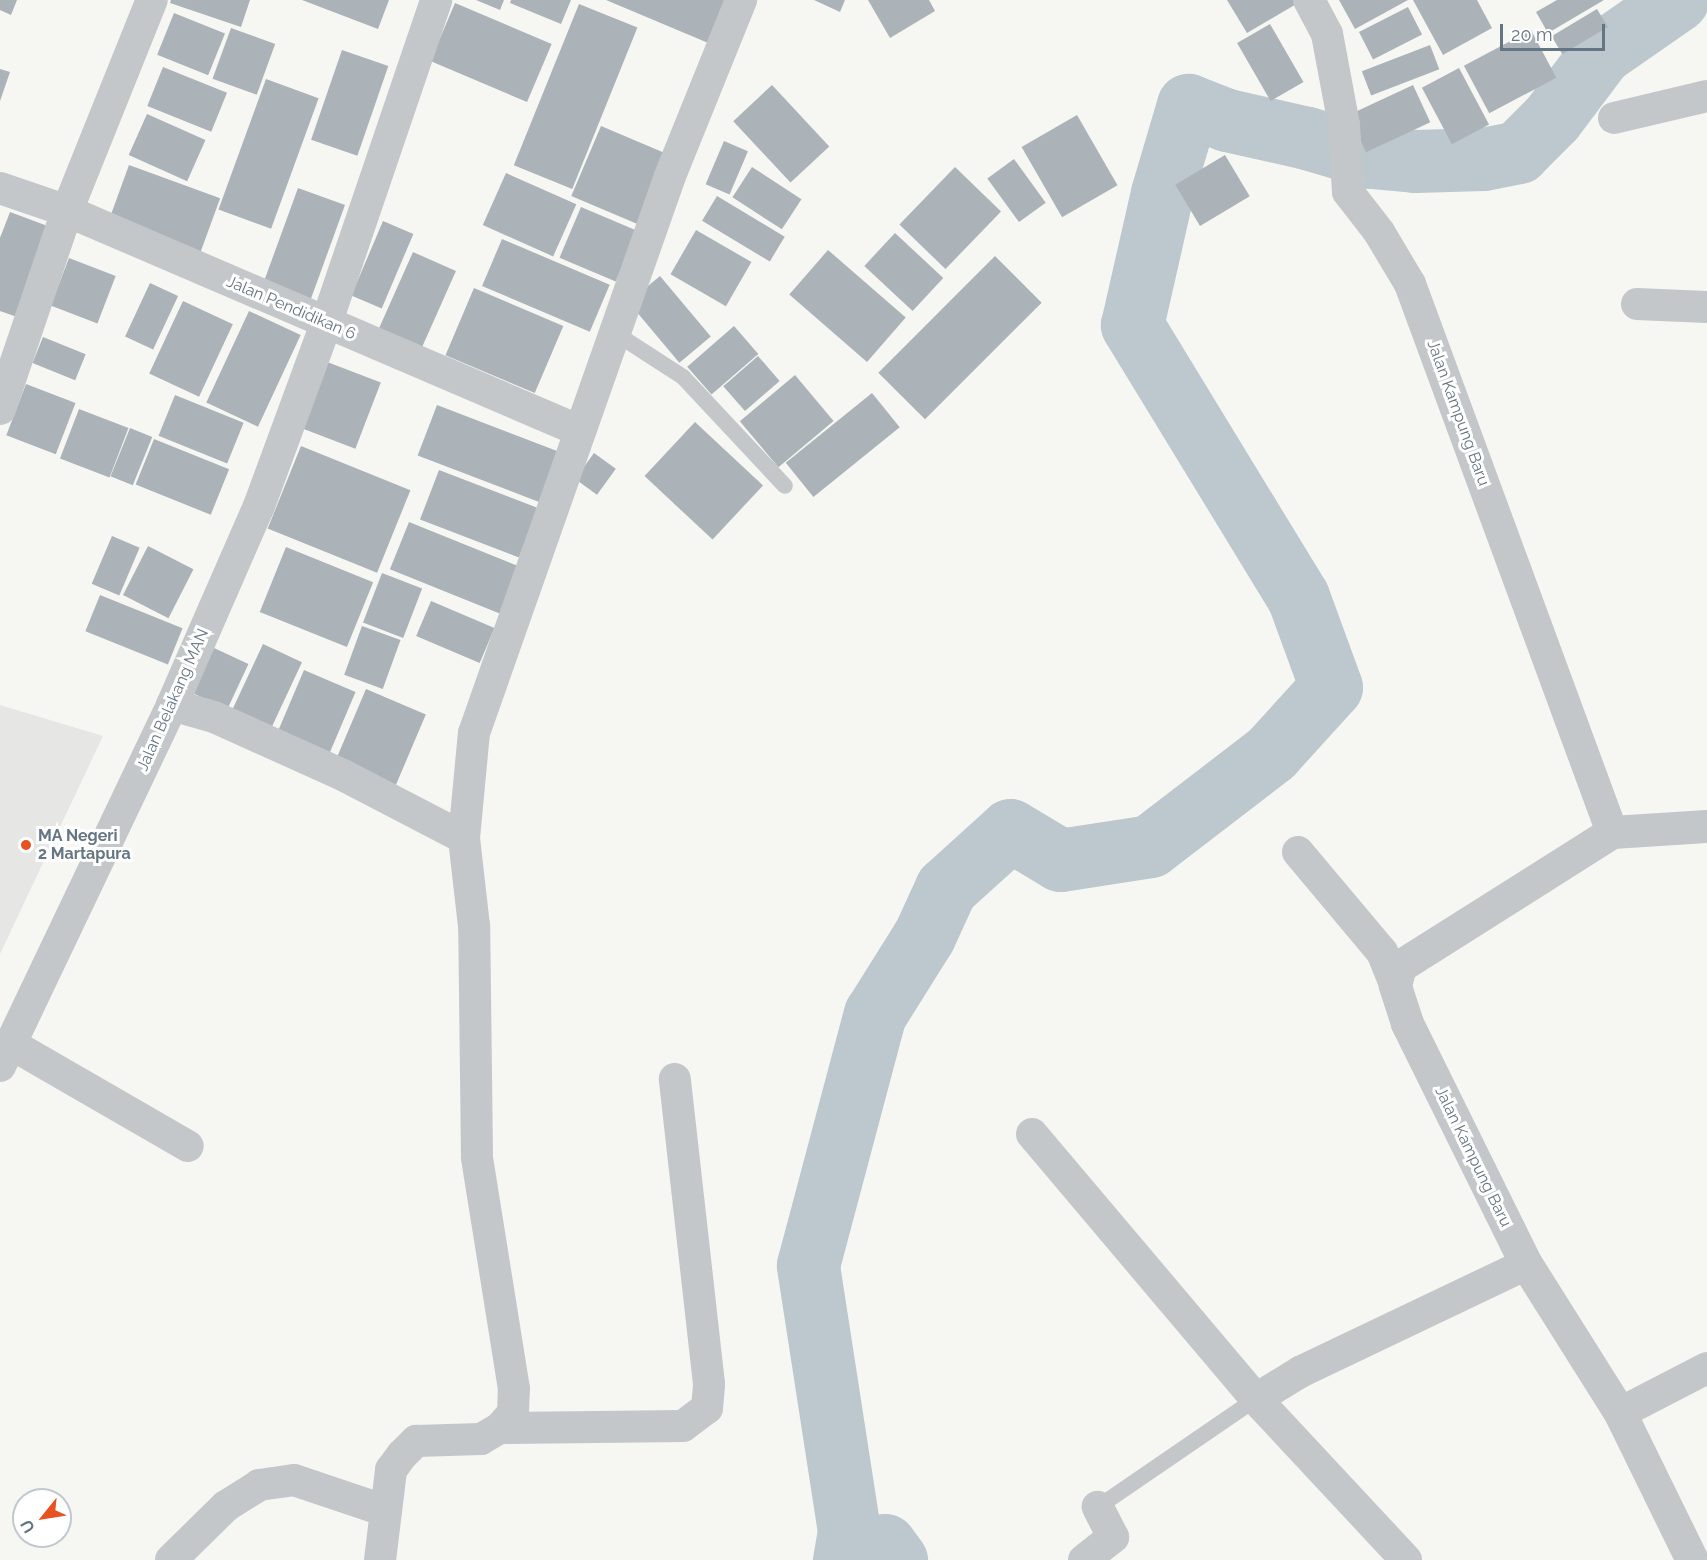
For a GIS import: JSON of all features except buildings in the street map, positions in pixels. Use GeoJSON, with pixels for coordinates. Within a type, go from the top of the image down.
{"type":"FeatureCollection","features":[{"type":"Feature","properties":{"kind":"street"},"geometry":{"type":"LineString","coordinates":[[0,409],[67,211],[152,0]]}},
{"type":"Feature","properties":{"kind":"street","name":"Jalan Belakang MAN"},"geometry":{"type":"LineString","coordinates":[[5,1055],[172,705],[259,506],[326,324],[436,0]]}},
{"type":"Feature","properties":{"kind":"street"},"geometry":{"type":"LineString","coordinates":[[380,1560],[391,1470],[416,1442],[481,1439],[500,1428],[513,1413],[514,1389],[477,1157],[474,926],[464,838],[474,733],[670,176],[741,0]]}},
{"type":"Feature","properties":{"kind":"street","name":"Jalan Kampung Baru"},"geometry":{"type":"LineString","coordinates":[[1309,0],[1328,34],[1344,125],[1348,192],[1379,232],[1410,284],[1612,832]]}},
{"type":"Feature","properties":{"kind":"street"},"geometry":{"type":"LineString","coordinates":[[1614,118],[1707,96]]}},
{"type":"Feature","properties":{"kind":"street","name":"Jalan Pendidikan 6"},"geometry":{"type":"LineString","coordinates":[[0,188],[67,211],[580,431]]}},
{"type":"Feature","properties":{"kind":"street"},"geometry":{"type":"LineString","coordinates":[[1637,304],[1707,307]]}},
{"type":"Feature","properties":{"kind":"street"},"geometry":{"type":"LineString","coordinates":[[172,705],[214,717],[343,775],[464,838]]}},
{"type":"Feature","properties":{"kind":"street"},"geometry":{"type":"LineString","coordinates":[[1395,985],[1400,966],[1612,832],[1707,826]]}},
{"type":"Feature","properties":{"kind":"street"},"geometry":{"type":"LineString","coordinates":[[1298,852],[1382,952],[1395,985]]}},
{"type":"Feature","properties":{"kind":"street","name":"Jalan Kampung Baru"},"geometry":{"type":"LineString","coordinates":[[1395,985],[1407,1023],[1526,1264],[1620,1413],[1692,1560]]}},
{"type":"Feature","properties":{"kind":"street"},"geometry":{"type":"LineString","coordinates":[[5,1055],[188,1146]]}},
{"type":"Feature","properties":{"kind":"street"},"geometry":{"type":"LineString","coordinates":[[500,1428],[683,1426],[707,1408],[709,1384],[675,1079]]}},
{"type":"Feature","properties":{"kind":"street"},"geometry":{"type":"LineString","coordinates":[[1032,1134],[1256,1400],[1406,1560]]}},
{"type":"Feature","properties":{"kind":"street"},"geometry":{"type":"LineString","coordinates":[[1256,1400],[1300,1372],[1526,1264]]}},
{"type":"Feature","properties":{"kind":"street"},"geometry":{"type":"LineString","coordinates":[[1620,1413],[1707,1368]]}},
{"type":"Feature","properties":{"kind":"street"},"geometry":{"type":"LineString","coordinates":[[171,1560],[226,1506],[259,1485],[294,1480],[386,1511]]}},
{"type":"Feature","properties":{"kind":"street"},"geometry":{"type":"LineString","coordinates":[[1084,1560],[1113,1537],[1098,1507]]}},
{"type":"Feature","properties":{"kind":"lane"},"geometry":{"type":"LineString","coordinates":[[615,333],[683,377],[785,486]]}},
{"type":"Feature","properties":{"kind":"lane"},"geometry":{"type":"LineString","coordinates":[[1098,1507],[1256,1400]]}},
{"type":"Feature","properties":{"kind":"shaded area","name":"MA Negeri 2 Martapura"},"geometry":{"type":"Polygon","coordinates":[[[0,705],[103,736],[0,954],[0,705]]]}},
{"type":"Feature","properties":{"kind":"waterway"},"geometry":{"type":"LineString","coordinates":[[844,1560],[849,1531],[808,1265],[875,1014],[924,936],[946,888],[1010,830],[1060,860],[1150,846],[1271,753],[1331,687],[1298,597],[1132,325],[1162,193],[1188,105],[1227,120],[1307,138],[1371,157],[1415,161],[1483,159],[1518,152],[1552,118],[1601,53],[1677,0]]}},
{"type":"Feature","properties":{"kind":"waterway"},"geometry":{"type":"LineString","coordinates":[[846,1558],[885,1545],[896,1560]]}},
{"type":"Feature","properties":{"kind":"place","name":"MA Negeri 2 Martapura"},"geometry":{"type":"Point","coordinates":[26,845]}}]}
